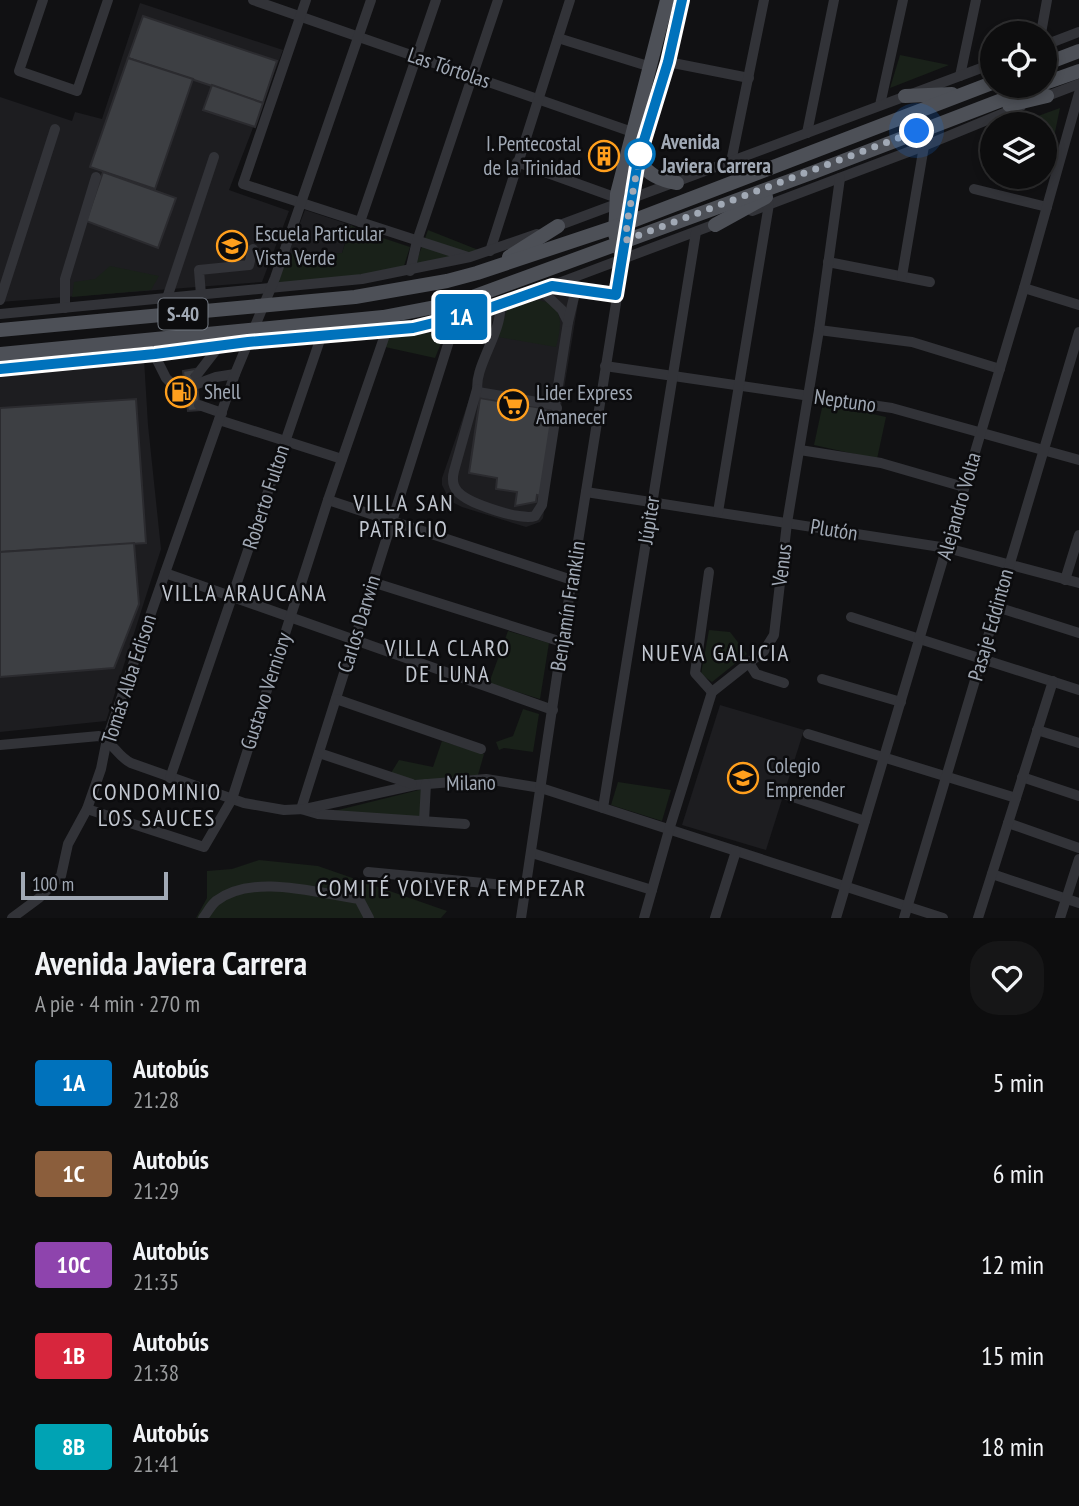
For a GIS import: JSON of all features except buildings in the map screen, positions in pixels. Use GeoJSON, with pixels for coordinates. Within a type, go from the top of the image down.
{"type":"FeatureCollection","features":[{"type":"Feature","properties":{"kind":"main road"},"geometry":{"type":"LineString","coordinates":[[623,259],[621,201],[667,0]]}},
{"type":"Feature","properties":{"kind":"main road"},"geometry":{"type":"LineString","coordinates":[[621,201],[638,160],[638,133],[668,62],[682,0]]}},
{"type":"Feature","properties":{"kind":"main road"},"geometry":{"type":"LineString","coordinates":[[1057,59],[1079,51]]}},
{"type":"Feature","properties":{"kind":"main road"},"geometry":{"type":"LineString","coordinates":[[1057,81],[1079,71]]}},
{"type":"Feature","properties":{"kind":"main road","name":"S-40"},"geometry":{"type":"LineString","coordinates":[[0,330],[401,290],[477,273],[621,225],[980,88]]}},
{"type":"Feature","properties":{"kind":"main road"},"geometry":{"type":"LineString","coordinates":[[905,96],[964,94]]}},
{"type":"Feature","properties":{"kind":"main road","name":"S-40"},"geometry":{"type":"LineString","coordinates":[[0,354],[99,344],[251,335],[306,324],[391,316],[456,303],[814,172],[943,121],[1013,98]]}},
{"type":"Feature","properties":{"kind":"main road"},"geometry":{"type":"LineString","coordinates":[[638,160],[647,172],[658,179],[677,183]]}},
{"type":"Feature","properties":{"kind":"main road"},"geometry":{"type":"LineString","coordinates":[[715,225],[814,172]]}},
{"type":"Feature","properties":{"kind":"main road"},"geometry":{"type":"LineString","coordinates":[[477,273],[502,261],[558,226]]}},
{"type":"Feature","properties":{"kind":"main road"},"geometry":{"type":"LineString","coordinates":[[306,324],[413,328]]}},
{"type":"Feature","properties":{"kind":"main road"},"geometry":{"type":"LineString","coordinates":[[4,368],[99,344]]}},
{"type":"Feature","properties":{"kind":"street"},"geometry":{"type":"LineString","coordinates":[[43,0],[19,71],[77,91],[108,0]]}},
{"type":"Feature","properties":{"kind":"street","name":"Las Tórtolas"},"geometry":{"type":"LineString","coordinates":[[253,0],[638,133]]}},
{"type":"Feature","properties":{"kind":"street"},"geometry":{"type":"LineString","coordinates":[[306,0],[243,184],[470,257]]}},
{"type":"Feature","properties":{"kind":"street","name":"Tomás Alba Edison"},"geometry":{"type":"LineString","coordinates":[[12,918],[39,898],[61,876],[68,844],[87,809],[101,769],[107,739],[220,416],[271,289],[371,0]]}},
{"type":"Feature","properties":{"kind":"street"},"geometry":{"type":"LineString","coordinates":[[360,222],[436,0]]}},
{"type":"Feature","properties":{"kind":"street"},"geometry":{"type":"LineString","coordinates":[[410,271],[417,241],[498,0]]}},
{"type":"Feature","properties":{"kind":"street"},"geometry":{"type":"LineString","coordinates":[[490,251],[570,0]]}},
{"type":"Feature","properties":{"kind":"street"},"geometry":{"type":"LineString","coordinates":[[732,162],[764,0]]}},
{"type":"Feature","properties":{"kind":"street"},"geometry":{"type":"LineString","coordinates":[[807,133],[834,0]]}},
{"type":"Feature","properties":{"kind":"street"},"geometry":{"type":"LineString","coordinates":[[880,105],[903,0]]}},
{"type":"Feature","properties":{"kind":"street"},"geometry":{"type":"LineString","coordinates":[[960,76],[976,0]]}},
{"type":"Feature","properties":{"kind":"street"},"geometry":{"type":"LineString","coordinates":[[1043,21],[1047,0]]}},
{"type":"Feature","properties":{"kind":"street"},"geometry":{"type":"LineString","coordinates":[[1057,40],[1079,32]]}},
{"type":"Feature","properties":{"kind":"street"},"geometry":{"type":"LineString","coordinates":[[558,38],[651,67]]}},
{"type":"Feature","properties":{"kind":"street"},"geometry":{"type":"LineString","coordinates":[[668,62],[749,78]]}},
{"type":"Feature","properties":{"kind":"street"},"geometry":{"type":"LineString","coordinates":[[0,314],[362,279],[470,257],[677,183],[980,68]]}},
{"type":"Feature","properties":{"kind":"street"},"geometry":{"type":"LineString","coordinates":[[1057,86],[1079,84]]}},
{"type":"Feature","properties":{"kind":"street","name":"Alejandro Volta"},"geometry":{"type":"LineString","coordinates":[[836,918],[1024,288],[1079,93]]}},
{"type":"Feature","properties":{"kind":"street"},"geometry":{"type":"LineString","coordinates":[[4,368],[155,354],[220,345],[251,335],[321,337],[386,332],[456,319],[547,288],[924,146],[1022,98]]}},
{"type":"Feature","properties":{"kind":"street"},"geometry":{"type":"LineString","coordinates":[[0,297],[55,129]]}},
{"type":"Feature","properties":{"kind":"street"},"geometry":{"type":"LineString","coordinates":[[902,276],[924,146]]}},
{"type":"Feature","properties":{"kind":"street"},"geometry":{"type":"LineString","coordinates":[[167,298],[214,157]]}},
{"type":"Feature","properties":{"kind":"street"},"geometry":{"type":"LineString","coordinates":[[517,162],[621,201]]}},
{"type":"Feature","properties":{"kind":"street"},"geometry":{"type":"LineString","coordinates":[[65,308],[65,279],[96,177]]}},
{"type":"Feature","properties":{"kind":"street","name":"Venus"},"geometry":{"type":"LineString","coordinates":[[712,692],[764,652],[774,635],[787,523],[819,330],[839,178]]}},
{"type":"Feature","properties":{"kind":"street"},"geometry":{"type":"LineString","coordinates":[[974,190],[1047,207]]}},
{"type":"Feature","properties":{"kind":"street"},"geometry":{"type":"LineString","coordinates":[[718,512],[769,204]]}},
{"type":"Feature","properties":{"kind":"street","name":"Júpiter"},"geometry":{"type":"LineString","coordinates":[[603,808],[696,232]]}},
{"type":"Feature","properties":{"kind":"street"},"geometry":{"type":"LineString","coordinates":[[201,295],[199,270],[248,265],[253,249]]}},
{"type":"Feature","properties":{"kind":"street","name":"Benjamín Franklin"},"geometry":{"type":"LineString","coordinates":[[525,917],[526,887],[562,642],[623,259]]}},
{"type":"Feature","properties":{"kind":"street"},"geometry":{"type":"LineString","coordinates":[[828,262],[930,282]]}},
{"type":"Feature","properties":{"kind":"street"},"geometry":{"type":"LineString","coordinates":[[547,288],[616,295]]}},
{"type":"Feature","properties":{"kind":"street"},"geometry":{"type":"LineString","coordinates":[[547,288],[568,322]]}},
{"type":"Feature","properties":{"kind":"street"},"geometry":{"type":"LineString","coordinates":[[1024,288],[1079,305]]}},
{"type":"Feature","properties":{"kind":"street"},"geometry":{"type":"LineString","coordinates":[[499,305],[499,320],[454,471],[454,484],[457,491],[470,501],[525,518],[536,516],[542,505],[568,322],[578,290]]}},
{"type":"Feature","properties":{"kind":"street","name":"Carlos Darwin"},"geometry":{"type":"LineString","coordinates":[[301,809],[456,319]]}},
{"type":"Feature","properties":{"kind":"street"},"geometry":{"type":"LineString","coordinates":[[819,330],[912,342],[1000,369]]}},
{"type":"Feature","properties":{"kind":"street","name":"Gustavo Verniory"},"geometry":{"type":"LineString","coordinates":[[87,809],[204,848],[232,799],[328,500],[386,332]]}},
{"type":"Feature","properties":{"kind":"street","name":"Pasaje Eddinton"},"geometry":{"type":"LineString","coordinates":[[904,918],[1079,332]]}},
{"type":"Feature","properties":{"kind":"street","name":"Roberto Fulton"},"geometry":{"type":"LineString","coordinates":[[170,778],[321,337]]}},
{"type":"Feature","properties":{"kind":"street"},"geometry":{"type":"LineString","coordinates":[[220,345],[197,380],[235,374]]}},
{"type":"Feature","properties":{"kind":"street"},"geometry":{"type":"LineString","coordinates":[[155,354],[166,379],[185,394]]}},
{"type":"Feature","properties":{"kind":"street","name":"Neptuno"},"geometry":{"type":"LineString","coordinates":[[606,366],[891,408],[1079,460]]}},
{"type":"Feature","properties":{"kind":"street"},"geometry":{"type":"LineString","coordinates":[[477,389],[485,394],[555,405]]}},
{"type":"Feature","properties":{"kind":"street"},"geometry":{"type":"LineString","coordinates":[[199,405],[284,441],[342,459]]}},
{"type":"Feature","properties":{"kind":"street"},"geometry":{"type":"LineString","coordinates":[[800,450],[881,463],[964,487]]}},
{"type":"Feature","properties":{"kind":"street","name":"Plutón"},"geometry":{"type":"LineString","coordinates":[[586,492],[947,548],[1079,583]]}},
{"type":"Feature","properties":{"kind":"street"},"geometry":{"type":"LineString","coordinates":[[328,500],[572,580]]}},
{"type":"Feature","properties":{"kind":"street"},"geometry":{"type":"LineString","coordinates":[[1065,580],[1079,535]]}},
{"type":"Feature","properties":{"kind":"street"},"geometry":{"type":"LineString","coordinates":[[644,918],[712,692],[695,673],[709,572]]}},
{"type":"Feature","properties":{"kind":"street"},"geometry":{"type":"LineString","coordinates":[[165,573],[553,710]]}},
{"type":"Feature","properties":{"kind":"street"},"geometry":{"type":"LineString","coordinates":[[372,582],[562,642]]}},
{"type":"Feature","properties":{"kind":"street"},"geometry":{"type":"LineString","coordinates":[[997,607],[1079,633]]}},
{"type":"Feature","properties":{"kind":"street"},"geometry":{"type":"LineString","coordinates":[[851,617],[1079,690]]}},
{"type":"Feature","properties":{"kind":"street"},"geometry":{"type":"LineString","coordinates":[[749,663],[756,674],[784,683]]}},
{"type":"Feature","properties":{"kind":"street"},"geometry":{"type":"LineString","coordinates":[[822,679],[901,702]]}},
{"type":"Feature","properties":{"kind":"street"},"geometry":{"type":"LineString","coordinates":[[978,918],[1053,681]]}},
{"type":"Feature","properties":{"kind":"street"},"geometry":{"type":"LineString","coordinates":[[336,699],[481,749]]}},
{"type":"Feature","properties":{"kind":"street"},"geometry":{"type":"LineString","coordinates":[[1037,730],[1079,743]]}},
{"type":"Feature","properties":{"kind":"street"},"geometry":{"type":"LineString","coordinates":[[808,734],[1016,798]]}},
{"type":"Feature","properties":{"kind":"street"},"geometry":{"type":"LineString","coordinates":[[0,745],[81,736],[107,739]]}},
{"type":"Feature","properties":{"kind":"street","name":"Milano"},"geometry":{"type":"LineString","coordinates":[[107,739],[125,761],[232,799],[284,810],[420,785],[486,779],[541,788],[943,918]]}},
{"type":"Feature","properties":{"kind":"street"},"geometry":{"type":"LineString","coordinates":[[319,753],[420,785],[424,821]]}},
{"type":"Feature","properties":{"kind":"street"},"geometry":{"type":"LineString","coordinates":[[1022,777],[1079,796]]}},
{"type":"Feature","properties":{"kind":"street"},"geometry":{"type":"LineString","coordinates":[[787,796],[865,821]]}},
{"type":"Feature","properties":{"kind":"street"},"geometry":{"type":"LineString","coordinates":[[301,809],[318,814],[465,824]]}},
{"type":"Feature","properties":{"kind":"street"},"geometry":{"type":"LineString","coordinates":[[1008,823],[1079,848]]}},
{"type":"Feature","properties":{"kind":"street"},"geometry":{"type":"LineString","coordinates":[[715,918],[736,851]]}},
{"type":"Feature","properties":{"kind":"street"},"geometry":{"type":"LineString","coordinates":[[532,853],[652,890]]}},
{"type":"Feature","properties":{"kind":"street"},"geometry":{"type":"LineString","coordinates":[[1060,918],[1079,859]]}},
{"type":"Feature","properties":{"kind":"street"},"geometry":{"type":"LineString","coordinates":[[368,872],[526,887]]}},
{"type":"Feature","properties":{"kind":"street"},"geometry":{"type":"LineString","coordinates":[[992,874],[1079,903]]}},
{"type":"Feature","properties":{"kind":"street"},"geometry":{"type":"LineString","coordinates":[[203,918],[215,902],[238,889],[260,885],[359,899],[369,918]]}},
{"type":"Feature","properties":{"kind":"shaded area"},"geometry":{"type":"Polygon","coordinates":[[[140,3],[283,50],[229,190],[289,211],[262,282],[0,302],[0,97],[72,121],[75,112],[102,119],[140,3]]]}},
{"type":"Feature","properties":{"kind":"shaded area"},"geometry":{"type":"Polygon","coordinates":[[[900,55],[949,65],[890,88],[900,55]]]}},
{"type":"Feature","properties":{"kind":"shaded area"},"geometry":{"type":"Polygon","coordinates":[[[1060,108],[1057,123],[1057,112],[1049,112],[1060,108]]]}},
{"type":"Feature","properties":{"kind":"shaded area"},"geometry":{"type":"Polygon","coordinates":[[[305,210],[351,225],[342,253],[288,254],[305,210]]]}},
{"type":"Feature","properties":{"kind":"shaded area"},"geometry":{"type":"Polygon","coordinates":[[[351,225],[410,247],[403,269],[276,286],[288,254],[342,253],[351,225]]]}},
{"type":"Feature","properties":{"kind":"shaded area"},"geometry":{"type":"Polygon","coordinates":[[[428,230],[481,251],[414,268],[428,230]]]}},
{"type":"Feature","properties":{"kind":"shaded area"},"geometry":{"type":"Polygon","coordinates":[[[110,266],[159,276],[151,290],[72,297],[74,282],[95,279],[110,266]]]}},
{"type":"Feature","properties":{"kind":"shaded area","name":"Lider Express Amanecer"},"geometry":{"type":"Polygon","coordinates":[[[558,292],[579,297],[543,518],[540,522],[526,527],[450,501],[442,485],[442,478],[491,336],[491,314],[558,292]]]}},
{"type":"Feature","properties":{"kind":"shaded area"},"geometry":{"type":"Polygon","coordinates":[[[537,300],[546,302],[557,311],[560,324],[556,347],[498,337],[507,310],[537,300]]]}},
{"type":"Feature","properties":{"kind":"shaded area"},"geometry":{"type":"Polygon","coordinates":[[[446,331],[435,358],[385,347],[388,338],[446,331]]]}},
{"type":"Feature","properties":{"kind":"shaded area"},"geometry":{"type":"Polygon","coordinates":[[[144,359],[161,549],[106,721],[0,732],[0,373],[144,359]]]}},
{"type":"Feature","properties":{"kind":"shaded area"},"geometry":{"type":"Polygon","coordinates":[[[823,403],[886,417],[877,459],[814,445],[823,403]]]}},
{"type":"Feature","properties":{"kind":"shaded area"},"geometry":{"type":"Polygon","coordinates":[[[709,630],[730,632],[747,654],[712,682],[701,674],[709,630]]]}},
{"type":"Feature","properties":{"kind":"shaded area"},"geometry":{"type":"Polygon","coordinates":[[[508,631],[549,643],[540,699],[489,683],[508,631]]]}},
{"type":"Feature","properties":{"kind":"shaded area","name":"Colegio Emprender"},"geometry":{"type":"Polygon","coordinates":[[[720,705],[804,730],[766,850],[682,825],[720,705]]]}},
{"type":"Feature","properties":{"kind":"shaded area"},"geometry":{"type":"Polygon","coordinates":[[[523,709],[539,714],[533,752],[504,748],[499,750],[496,742],[513,736],[523,709]]]}},
{"type":"Feature","properties":{"kind":"shaded area"},"geometry":{"type":"Polygon","coordinates":[[[442,741],[484,754],[478,775],[411,782],[391,773],[399,760],[433,767],[442,741]]]}},
{"type":"Feature","properties":{"kind":"shaded area"},"geometry":{"type":"Polygon","coordinates":[[[618,782],[671,790],[662,821],[611,805],[618,782]]]}},
{"type":"Feature","properties":{"kind":"shaded area"},"geometry":{"type":"Polygon","coordinates":[[[423,789],[420,818],[330,812],[423,789]]]}},
{"type":"Feature","properties":{"kind":"shaded area"},"geometry":{"type":"Polygon","coordinates":[[[259,860],[318,866],[447,911],[441,918],[196,918],[207,898],[207,871],[232,869],[259,860]]]}},
{"type":"Feature","properties":{"kind":"tunnel"},"geometry":{"type":"LineString","coordinates":[[185,391],[196,376]]}},
{"type":"Feature","properties":{"kind":"bus line","name":"1A"},"geometry":{"type":"LineString","coordinates":[[0,369],[248,342],[413,328],[456,319],[552,286],[616,295],[638,160],[668,62],[682,0]]}},
{"type":"Feature","properties":{"kind":"place","name":"Avenida Javiera Carrera"},"geometry":{"type":"Point","coordinates":[640,154]}},
{"type":"Feature","properties":{"kind":"place","name":"I. Pentecostal de la Trinidad"},"geometry":{"type":"Point","coordinates":[604,156]}},
{"type":"Feature","properties":{"kind":"place","name":"Escuela Particular Vista Verde"},"geometry":{"type":"Point","coordinates":[232,246]}},
{"type":"Feature","properties":{"kind":"place","name":"Shell"},"geometry":{"type":"Point","coordinates":[181,392]}},
{"type":"Feature","properties":{"kind":"place","name":"Lider Express Amanecer"},"geometry":{"type":"Point","coordinates":[513,405]}},
{"type":"Feature","properties":{"kind":"place","name":"Colegio Emprender"},"geometry":{"type":"Point","coordinates":[743,778]}},
{"type":"Feature","properties":{"kind":"district","name":"VILLA SAN PATRICIO"},"geometry":{"type":"Point","coordinates":[404,516]}},
{"type":"Feature","properties":{"kind":"district","name":"VILLA ARAUCANA"},"geometry":{"type":"Point","coordinates":[245,593]}},
{"type":"Feature","properties":{"kind":"district","name":"NUEVA GALICIA"},"geometry":{"type":"Point","coordinates":[716,653]}},
{"type":"Feature","properties":{"kind":"district","name":"VILLA CLARO DE LUNA"},"geometry":{"type":"Point","coordinates":[448,661]}},
{"type":"Feature","properties":{"kind":"district","name":"CONDOMINIO LOS SAUCES"},"geometry":{"type":"Point","coordinates":[157,805]}},
{"type":"Feature","properties":{"kind":"district","name":"COMITÉ VOLVER A EMPEZAR"},"geometry":{"type":"Point","coordinates":[452,888]}},
{"type":"Feature","properties":{"kind":"route"},"geometry":{"type":"LineString","coordinates":[[640,154],[626,240],[814,172],[917,131]]}}]}
